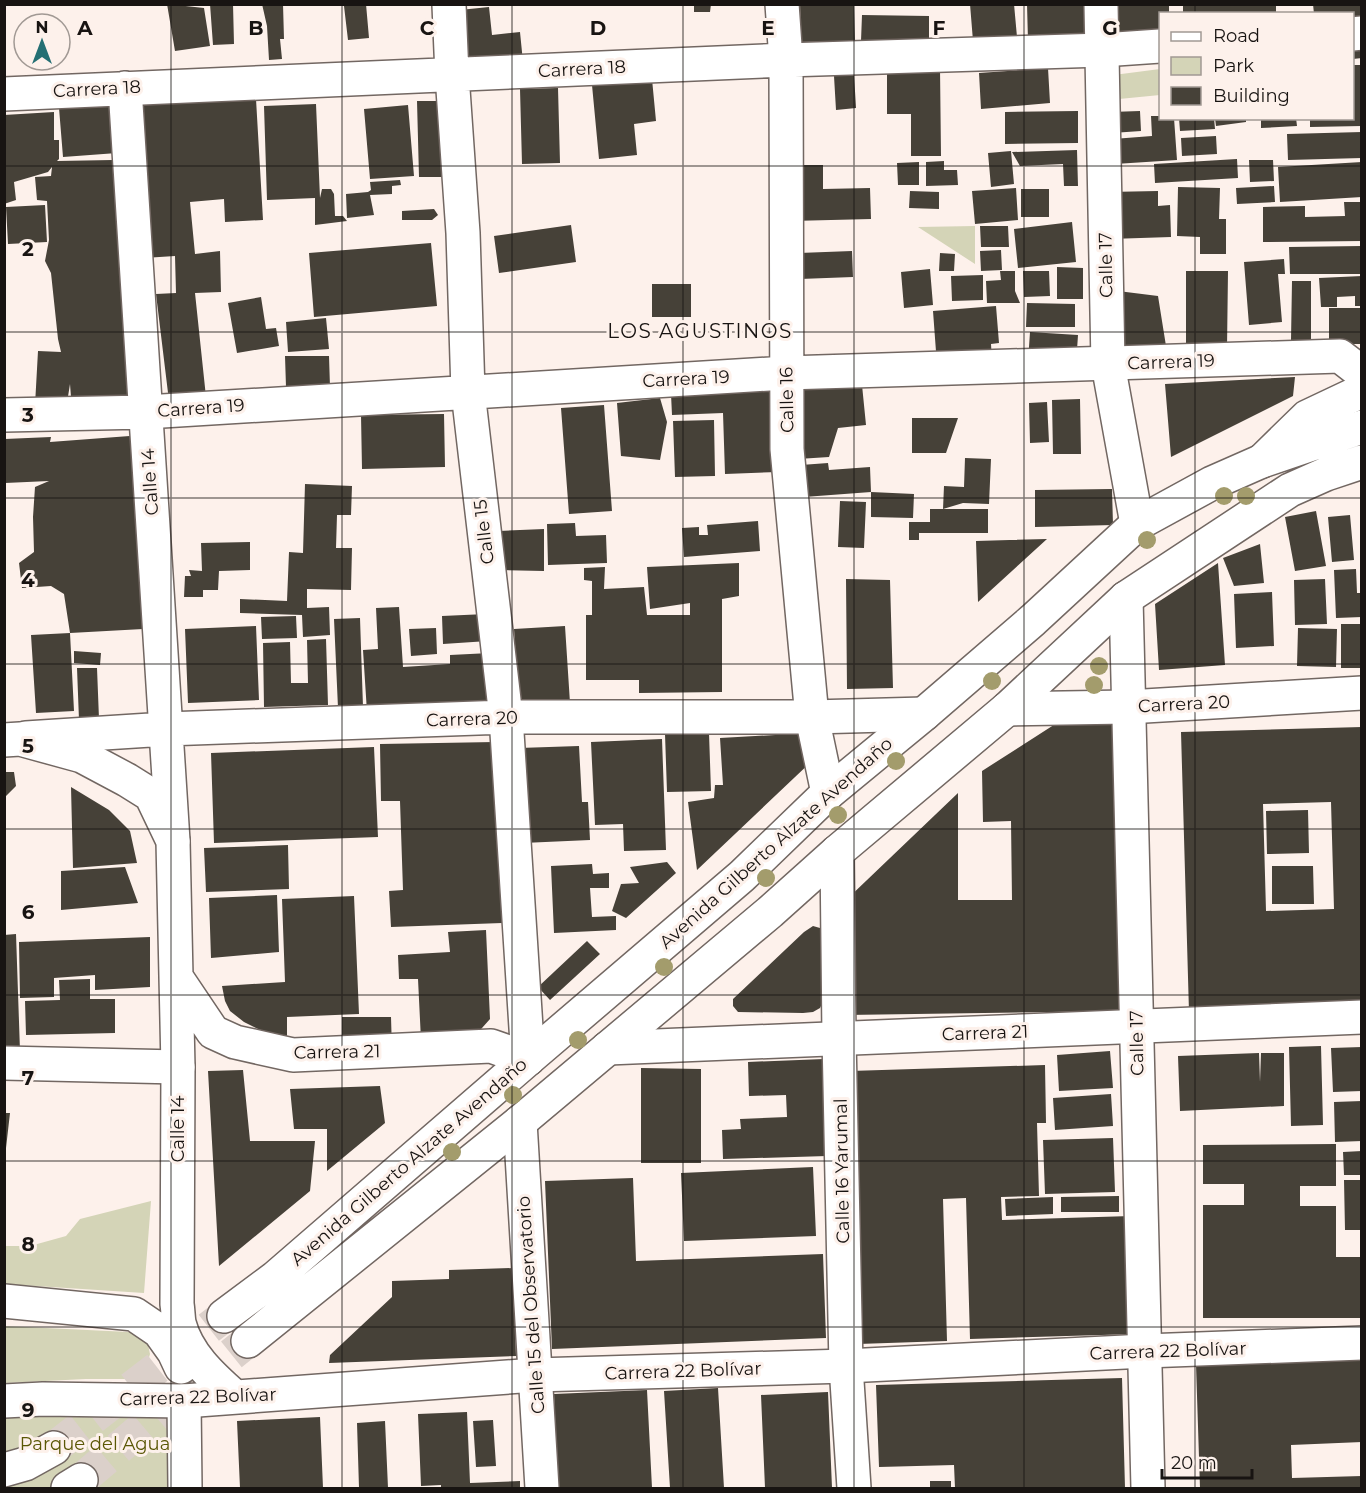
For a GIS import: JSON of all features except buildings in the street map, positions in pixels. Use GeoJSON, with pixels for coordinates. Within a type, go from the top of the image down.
{"type":"FeatureCollection","features":[{"type":"Feature","properties":{"kind":"street","name":"Calle 16"},"geometry":{"type":"LineString","coordinates":[[782,4],[786,60],[787,449],[812,717],[828,793]]}},
{"type":"Feature","properties":{"kind":"street","name":"Calle 17"},"geometry":{"type":"LineString","coordinates":[[1101,4],[1108,364],[1137,524]]}},
{"type":"Feature","properties":{"kind":"street","name":"Calle 15"},"geometry":{"type":"LineString","coordinates":[[449,5],[463,232],[468,392],[506,717],[528,1059]]}},
{"type":"Feature","properties":{"kind":"street","name":"Carrera 18"},"geometry":{"type":"LineString","coordinates":[[4,94],[125,87],[1159,46]]}},
{"type":"Feature","properties":{"kind":"street","name":"Calle 14"},"geometry":{"type":"LineString","coordinates":[[125,87],[173,841],[178,1067],[177,1304],[179,1322],[186,1343],[200,1364],[235,1397]]}},
{"type":"Feature","properties":{"kind":"street","name":"Carrera 19"},"geometry":{"type":"LineString","coordinates":[[4,415],[146,412],[786,373],[1340,356],[1362,373]]}},
{"type":"Feature","properties":{"kind":"street"},"geometry":{"type":"LineString","coordinates":[[1262,461],[1307,417],[1362,391]]}},
{"type":"Feature","properties":{"kind":"street","name":"Avenida Gilberto Alzate Avendaño"},"geometry":{"type":"LineString","coordinates":[[224,1316],[275,1278],[742,876],[828,793],[1033,620],[1137,524],[1212,483],[1262,461],[1362,427]]}},
{"type":"Feature","properties":{"kind":"street","name":"Avenida Gilberto Alzate Avendaño"},"geometry":{"type":"LineString","coordinates":[[248,1341],[520,1122],[770,912],[837,852],[1007,709],[1126,598],[1290,490],[1326,474],[1362,462]]}},
{"type":"Feature","properties":{"kind":"street"},"geometry":{"type":"LineString","coordinates":[[1290,490],[1322,489],[1362,477]]}},
{"type":"Feature","properties":{"kind":"street","name":"Calle 17"},"geometry":{"type":"LineString","coordinates":[[1126,598],[1148,1488]]}},
{"type":"Feature","properties":{"kind":"street","name":"Carrera 20"},"geometry":{"type":"LineString","coordinates":[[1007,709],[1128,707],[1362,693]]}},
{"type":"Feature","properties":{"kind":"street","name":"Carrera 20"},"geometry":{"type":"LineString","coordinates":[[12,739],[166,729],[506,717],[812,717],[924,714]]}},
{"type":"Feature","properties":{"kind":"street","name":"Carrera 20"},"geometry":{"type":"LineString","coordinates":[[12,739],[82,756],[127,780]]}},
{"type":"Feature","properties":{"kind":"street","name":"Calle 14"},"geometry":{"type":"LineString","coordinates":[[127,780],[151,795],[173,841]]}},
{"type":"Feature","properties":{"kind":"street","name":"Calle 16 Yarumal"},"geometry":{"type":"LineString","coordinates":[[837,852],[846,1366],[854,1488]]}},
{"type":"Feature","properties":{"kind":"street","name":"Carrera 21"},"geometry":{"type":"LineString","coordinates":[[176,977],[213,1032],[235,1042],[293,1055],[490,1046],[528,1059]]}},
{"type":"Feature","properties":{"kind":"street","name":"Carrera 21"},"geometry":{"type":"LineString","coordinates":[[609,1048],[1362,1017]]}},
{"type":"Feature","properties":{"kind":"street"},"geometry":{"type":"LineString","coordinates":[[4,1063],[178,1067]]}},
{"type":"Feature","properties":{"kind":"street","name":"Calle 15 del Observatorio"},"geometry":{"type":"LineString","coordinates":[[520,1122],[542,1488]]}},
{"type":"Feature","properties":{"kind":"street"},"geometry":{"type":"LineString","coordinates":[[4,1301],[134,1314],[158,1311],[177,1304]]}},
{"type":"Feature","properties":{"kind":"street"},"geometry":{"type":"LineString","coordinates":[[134,1314],[159,1331],[174,1352],[183,1371],[185,1488]]}},
{"type":"Feature","properties":{"kind":"street","name":"Carrera 22 Bolívar"},"geometry":{"type":"LineString","coordinates":[[4,1401],[43,1399],[184,1401],[535,1375],[846,1366],[1362,1343]]}},
{"type":"Feature","properties":{"kind":"street"},"geometry":{"type":"LineString","coordinates":[[4,1470],[25,1464],[54,1448]]}},
{"type":"Feature","properties":{"kind":"green space"},"geometry":{"type":"Polygon","coordinates":[[[1159,69],[1159,95],[1109,100],[1106,76],[1159,69]]]}},
{"type":"Feature","properties":{"kind":"green space"},"geometry":{"type":"Polygon","coordinates":[[[975,226],[975,264],[918,227],[975,226]]]}},
{"type":"Feature","properties":{"kind":"green space"},"geometry":{"type":"Polygon","coordinates":[[[151,1201],[144,1293],[5,1284],[5,1246],[30,1246],[66,1236],[80,1219],[151,1201]]]}},
{"type":"Feature","properties":{"kind":"green space"},"geometry":{"type":"Polygon","coordinates":[[[4,1326],[129,1332],[147,1340],[150,1354],[146,1368],[129,1379],[5,1383],[4,1326]]]}},
{"type":"Feature","properties":{"kind":"green space","name":"Parque del Agua"},"geometry":{"type":"Polygon","coordinates":[[[5,1401],[184,1401],[185,1488],[5,1488],[5,1401]]]}},
{"type":"Feature","properties":{"kind":"tunnel"},"geometry":{"type":"LineString","coordinates":[[54,1448],[224,1316]]}},
{"type":"Feature","properties":{"kind":"tunnel"},"geometry":{"type":"LineString","coordinates":[[81,1480],[248,1341]]}},
{"type":"Feature","properties":{"kind":"district","name":"LOS AGUSTINOS"},"geometry":{"type":"Point","coordinates":[700,331]}}]}
